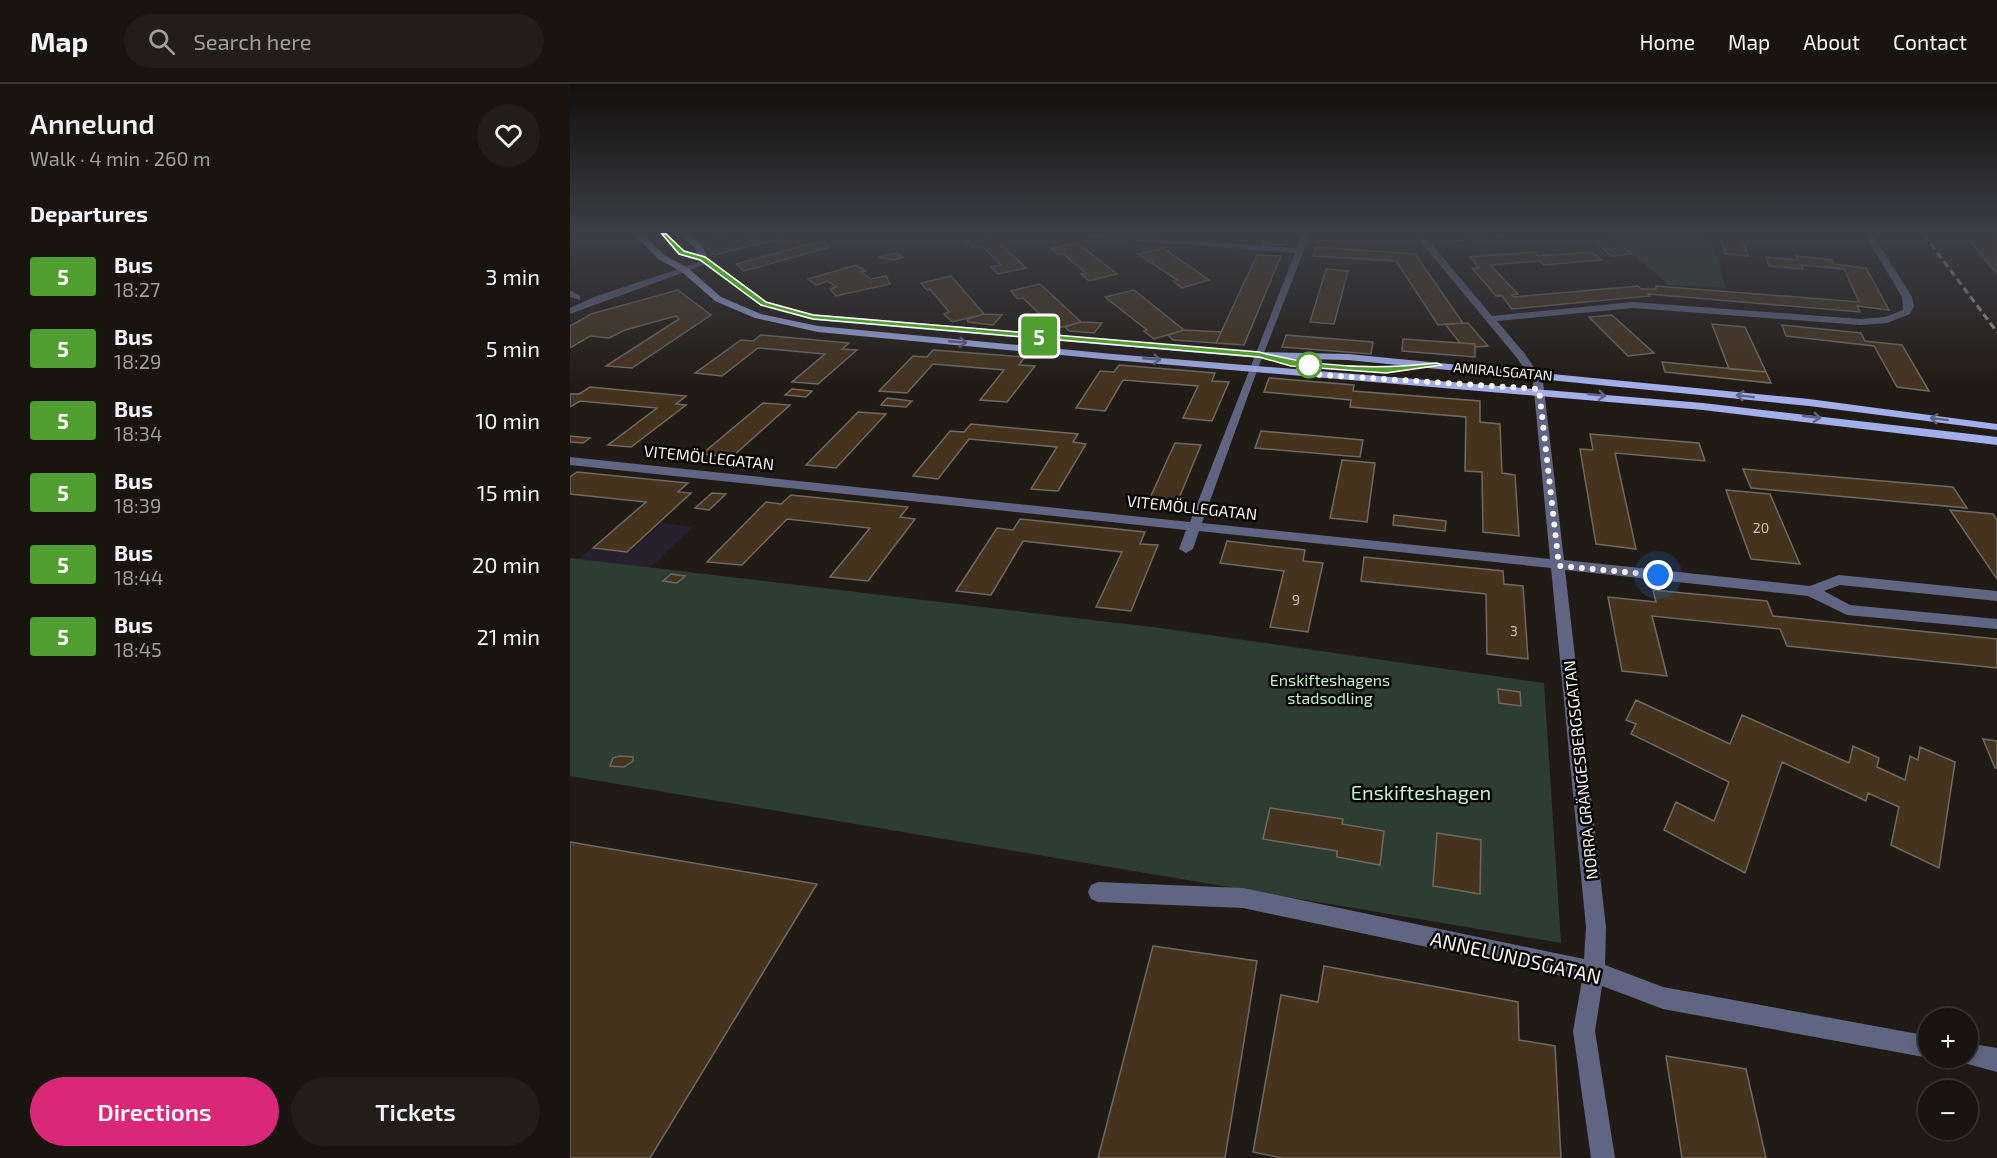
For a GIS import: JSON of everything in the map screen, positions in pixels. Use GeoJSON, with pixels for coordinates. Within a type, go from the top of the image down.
{"type":"FeatureCollection","features":[{"type":"Feature","properties":{"kind":"main road","name":"AMIRALSGATAN"},"geometry":{"type":"LineString","coordinates":[[701,285],[738,309],[818,329],[1393,381],[1537,382],[1720,393],[1997,427]]}},
{"type":"Feature","properties":{"kind":"main road","name":"AMIRALSGATAN"},"geometry":{"type":"LineString","coordinates":[[739,285],[764,304],[813,317],[1259,355],[1301,354],[1873,423],[1997,441]]}},
{"type":"Feature","properties":{"kind":"street"},"geometry":{"type":"LineString","coordinates":[[572,297],[617,285]]}},
{"type":"Feature","properties":{"kind":"street"},"geometry":{"type":"LineString","coordinates":[[570,311],[636,285]]}},
{"type":"Feature","properties":{"kind":"street"},"geometry":{"type":"LineString","coordinates":[[1186,549],[1253,368],[1287,285]]}},
{"type":"Feature","properties":{"kind":"street"},"geometry":{"type":"LineString","coordinates":[[1460,285],[1537,382]]}},
{"type":"Feature","properties":{"kind":"street"},"geometry":{"type":"LineString","coordinates":[[1489,319],[1650,305],[1841,321],[1887,320],[1906,312],[1909,306],[1907,297],[1900,285]]}},
{"type":"Feature","properties":{"kind":"street","name":"NORRA GRÄNGESBERGSGATAN"},"geometry":{"type":"LineString","coordinates":[[1537,382],[1559,566],[1596,927],[1594,972],[1584,1031],[1603,1158]]}},
{"type":"Feature","properties":{"kind":"street","name":"VITEMÖLLEGATAN"},"geometry":{"type":"LineString","coordinates":[[570,461],[1811,591],[1847,610],[1997,624]]}},
{"type":"Feature","properties":{"kind":"street","name":"VITEMÖLLEGATAN"},"geometry":{"type":"LineString","coordinates":[[1811,591],[1839,580],[1997,596]]}},
{"type":"Feature","properties":{"kind":"street","name":"ANNELUNDSGATAN"},"geometry":{"type":"LineString","coordinates":[[1098,892],[1243,898],[1594,972],[1663,998],[1918,1045]]}},
{"type":"Feature","properties":{"kind":"street"},"geometry":{"type":"LineString","coordinates":[[1978,1056],[1997,1060]]}},
{"type":"Feature","properties":{"kind":"shaded area"},"geometry":{"type":"Polygon","coordinates":[[[662,523],[693,527],[637,580],[570,566],[591,549],[629,553],[662,523]]]}},
{"type":"Feature","properties":{"kind":"green space"},"geometry":{"type":"Polygon","coordinates":[[[1671,285],[1725,285],[1726,288],[1671,285]]]}},
{"type":"Feature","properties":{"kind":"green space","name":"Enskifteshagen"},"geometry":{"type":"Polygon","coordinates":[[[570,558],[1160,628],[1544,683],[1561,943],[570,776],[570,558]]]}},
{"type":"Feature","properties":{"kind":"building"},"geometry":{"type":"Polygon","coordinates":[[[833,285],[885,285],[836,296],[830,289],[836,287],[833,285]]]}},
{"type":"Feature","properties":{"kind":"building"},"geometry":{"type":"Polygon","coordinates":[[[923,285],[959,285],[984,314],[952,322],[944,314],[949,312],[930,289],[927,290],[923,285]]]}},
{"type":"Feature","properties":{"kind":"building"},"geometry":{"type":"Polygon","coordinates":[[[1041,285],[1081,322],[1051,330],[1043,322],[1047,321],[1023,298],[1018,299],[1011,291],[1041,285]]]}},
{"type":"Feature","properties":{"kind":"building"},"geometry":{"type":"Polygon","coordinates":[[[1243,285],[1269,285],[1244,345],[1216,343],[1243,285]]]}},
{"type":"Feature","properties":{"kind":"building"},"geometry":{"type":"Polygon","coordinates":[[[1321,285],[1344,285],[1334,324],[1310,322],[1321,285]]]}},
{"type":"Feature","properties":{"kind":"building"},"geometry":{"type":"Polygon","coordinates":[[[1412,285],[1437,285],[1463,323],[1438,325],[1412,285]]]}},
{"type":"Feature","properties":{"kind":"building"},"geometry":{"type":"Polygon","coordinates":[[[1487,285],[1509,285],[1518,294],[1512,295],[1514,297],[1638,286],[1641,289],[1656,289],[1656,286],[1859,302],[1851,285],[1875,285],[1889,310],[1857,306],[1860,312],[1648,294],[1650,296],[1512,309],[1502,296],[1496,296],[1487,285]]]}},
{"type":"Feature","properties":{"kind":"building"},"geometry":{"type":"Polygon","coordinates":[[[678,290],[711,315],[632,368],[606,366],[679,319],[676,316],[625,330],[609,338],[590,336],[570,348],[570,326],[591,314],[678,290]]]}},
{"type":"Feature","properties":{"kind":"building"},"geometry":{"type":"Polygon","coordinates":[[[1134,290],[1184,330],[1154,339],[1144,331],[1147,330],[1105,297],[1134,290]]]}},
{"type":"Feature","properties":{"kind":"building"},"geometry":{"type":"Polygon","coordinates":[[[984,314],[1002,315],[993,325],[968,322],[967,319],[984,314]]]}},
{"type":"Feature","properties":{"kind":"building"},"geometry":{"type":"Polygon","coordinates":[[[1612,315],[1654,353],[1628,356],[1589,317],[1612,315]]]}},
{"type":"Feature","properties":{"kind":"building"},"geometry":{"type":"Polygon","coordinates":[[[1081,322],[1102,323],[1094,333],[1069,331],[1065,327],[1081,322]]]}},
{"type":"Feature","properties":{"kind":"building"},"geometry":{"type":"Polygon","coordinates":[[[1468,323],[1488,346],[1475,347],[1475,344],[1460,343],[1445,324],[1468,323]]]}},
{"type":"Feature","properties":{"kind":"building"},"geometry":{"type":"Polygon","coordinates":[[[1712,324],[1745,327],[1766,372],[1729,369],[1712,324]]]}},
{"type":"Feature","properties":{"kind":"building"},"geometry":{"type":"Polygon","coordinates":[[[1782,325],[1861,333],[1865,341],[1902,345],[1929,391],[1897,387],[1874,346],[1786,336],[1782,325]]]}},
{"type":"Feature","properties":{"kind":"building"},"geometry":{"type":"Polygon","coordinates":[[[1184,330],[1221,332],[1216,343],[1173,340],[1168,335],[1184,330]]]}},
{"type":"Feature","properties":{"kind":"building"},"geometry":{"type":"Polygon","coordinates":[[[761,335],[849,343],[842,349],[857,350],[818,384],[792,382],[825,354],[758,348],[722,376],[695,373],[741,340],[753,341],[761,335]]]}},
{"type":"Feature","properties":{"kind":"building"},"geometry":{"type":"Polygon","coordinates":[[[1286,335],[1373,342],[1371,354],[1282,347],[1286,335]]]}},
{"type":"Feature","properties":{"kind":"building"},"geometry":{"type":"Polygon","coordinates":[[[1403,339],[1475,344],[1475,357],[1402,351],[1403,339]]]}},
{"type":"Feature","properties":{"kind":"building"},"geometry":{"type":"Polygon","coordinates":[[[933,350],[1025,357],[1019,365],[1035,366],[1007,402],[980,400],[1004,370],[933,364],[907,393],[879,391],[913,356],[927,357],[933,350]]]}},
{"type":"Feature","properties":{"kind":"building"},"geometry":{"type":"Polygon","coordinates":[[[1662,362],[1766,372],[1771,383],[1665,372],[1662,362]]]}},
{"type":"Feature","properties":{"kind":"building"},"geometry":{"type":"Polygon","coordinates":[[[1119,365],[1215,373],[1212,381],[1229,382],[1212,421],[1183,418],[1198,386],[1123,380],[1105,411],[1076,408],[1100,371],[1114,372],[1119,365]]]}},
{"type":"Feature","properties":{"kind":"building"},"geometry":{"type":"Polygon","coordinates":[[[1269,378],[1354,385],[1353,391],[1480,401],[1480,422],[1500,424],[1502,473],[1515,475],[1519,536],[1483,532],[1482,472],[1465,471],[1466,417],[1350,407],[1351,400],[1264,392],[1269,378]]]}},
{"type":"Feature","properties":{"kind":"building"},"geometry":{"type":"Polygon","coordinates":[[[590,387],[686,396],[676,404],[686,405],[631,447],[608,445],[657,408],[580,401],[570,407],[570,394],[579,394],[590,387]]]}},
{"type":"Feature","properties":{"kind":"building"},"geometry":{"type":"Polygon","coordinates":[[[792,389],[812,391],[806,397],[785,395],[792,389]]]}},
{"type":"Feature","properties":{"kind":"building"},"geometry":{"type":"Polygon","coordinates":[[[887,398],[912,401],[906,407],[881,405],[887,398]]]}},
{"type":"Feature","properties":{"kind":"building"},"geometry":{"type":"Polygon","coordinates":[[[763,403],[790,405],[732,457],[702,454],[763,403]]]}},
{"type":"Feature","properties":{"kind":"building"},"geometry":{"type":"Polygon","coordinates":[[[858,412],[886,414],[836,468],[806,465],[858,412]]]}},
{"type":"Feature","properties":{"kind":"building"},"geometry":{"type":"Polygon","coordinates":[[[971,424],[1078,434],[1073,442],[1086,444],[1058,491],[1031,489],[1057,447],[969,439],[938,479],[913,476],[950,431],[964,432],[971,424]]]}},
{"type":"Feature","properties":{"kind":"building"},"geometry":{"type":"Polygon","coordinates":[[[1261,431],[1363,440],[1360,457],[1255,448],[1261,431]]]}},
{"type":"Feature","properties":{"kind":"building"},"geometry":{"type":"Polygon","coordinates":[[[1590,434],[1699,443],[1705,461],[1615,453],[1636,549],[1596,544],[1580,449],[1593,450],[1590,434]]]}},
{"type":"Feature","properties":{"kind":"building"},"geometry":{"type":"Polygon","coordinates":[[[570,436],[590,438],[583,443],[570,442],[570,436]]]}},
{"type":"Feature","properties":{"kind":"building"},"geometry":{"type":"Polygon","coordinates":[[[1175,443],[1201,445],[1177,503],[1149,500],[1175,443]]]}},
{"type":"Feature","properties":{"kind":"building"},"geometry":{"type":"Polygon","coordinates":[[[1342,460],[1375,463],[1367,522],[1330,518],[1342,460]]]}},
{"type":"Feature","properties":{"kind":"building"},"geometry":{"type":"Polygon","coordinates":[[[1743,469],[1953,487],[1967,508],[1751,488],[1743,469]]]}},
{"type":"Feature","properties":{"kind":"building"},"geometry":{"type":"Polygon","coordinates":[[[577,472],[688,483],[678,492],[691,493],[627,552],[593,548],[646,502],[570,494],[570,477],[577,472]]]}},
{"type":"Feature","properties":{"kind":"building"},"geometry":{"type":"Polygon","coordinates":[[[1726,490],[1770,494],[1800,564],[1751,559],[1726,490]]]}},
{"type":"Feature","properties":{"kind":"building"},"geometry":{"type":"Polygon","coordinates":[[[712,493],[726,494],[709,510],[695,508],[712,493]]]}},
{"type":"Feature","properties":{"kind":"building"},"geometry":{"type":"Polygon","coordinates":[[[791,495],[908,507],[900,517],[915,519],[868,581],[830,577],[870,528],[787,519],[742,565],[707,562],[766,502],[781,504],[791,495]]]}},
{"type":"Feature","properties":{"kind":"building"},"geometry":{"type":"Polygon","coordinates":[[[1950,510],[1993,514],[1997,520],[1997,579],[1950,510]]]}},
{"type":"Feature","properties":{"kind":"building"},"geometry":{"type":"Polygon","coordinates":[[[1394,515],[1446,521],[1445,531],[1393,525],[1394,515]]]}},
{"type":"Feature","properties":{"kind":"building"},"geometry":{"type":"Polygon","coordinates":[[[1020,519],[1145,532],[1140,544],[1158,545],[1131,611],[1096,607],[1122,552],[1023,541],[991,595],[956,591],[997,528],[1013,530],[1020,519]]]}},
{"type":"Feature","properties":{"kind":"building"},"geometry":{"type":"Polygon","coordinates":[[[1227,541],[1305,550],[1303,561],[1323,563],[1308,632],[1270,627],[1284,571],[1220,563],[1227,541]]]}},
{"type":"Feature","properties":{"kind":"building"},"geometry":{"type":"Polygon","coordinates":[[[1364,557],[1503,571],[1504,584],[1523,586],[1528,659],[1487,654],[1486,594],[1361,581],[1364,557]]]}},
{"type":"Feature","properties":{"kind":"building"},"geometry":{"type":"Polygon","coordinates":[[[671,574],[685,576],[677,583],[663,581],[671,574]]]}},
{"type":"Feature","properties":{"kind":"building"},"geometry":{"type":"Polygon","coordinates":[[[1653,590],[1767,601],[1773,616],[1997,639],[1997,668],[1787,646],[1780,629],[1652,616],[1667,676],[1622,671],[1608,597],[1656,602],[1653,590]]]}},
{"type":"Feature","properties":{"kind":"building"},"geometry":{"type":"Polygon","coordinates":[[[1498,689],[1520,692],[1521,706],[1499,703],[1498,689]]]}},
{"type":"Feature","properties":{"kind":"building"},"geometry":{"type":"Polygon","coordinates":[[[1636,700],[1730,744],[1742,715],[1849,763],[1853,746],[1879,758],[1877,767],[1905,780],[1910,756],[1918,760],[1920,747],[1955,762],[1939,868],[1891,845],[1899,807],[1868,793],[1866,801],[1782,762],[1745,873],[1664,830],[1676,802],[1714,821],[1729,782],[1631,734],[1636,724],[1626,720],[1636,700]]]}},
{"type":"Feature","properties":{"kind":"building"},"geometry":{"type":"Polygon","coordinates":[[[1983,739],[1997,741],[1997,768],[1995,768],[1983,739]]]}},
{"type":"Feature","properties":{"kind":"building"},"geometry":{"type":"Polygon","coordinates":[[[633,757],[633,761],[624,767],[610,766],[613,758],[633,757]]]}},
{"type":"Feature","properties":{"kind":"building"},"geometry":{"type":"Polygon","coordinates":[[[1270,808],[1343,819],[1342,824],[1384,831],[1380,865],[1337,857],[1337,851],[1263,839],[1270,808]]]}},
{"type":"Feature","properties":{"kind":"building"},"geometry":{"type":"Polygon","coordinates":[[[1437,833],[1481,840],[1480,894],[1433,886],[1437,833]]]}},
{"type":"Feature","properties":{"kind":"building"},"geometry":{"type":"Polygon","coordinates":[[[570,842],[817,884],[650,1158],[570,1158],[570,842]]]}},
{"type":"Feature","properties":{"kind":"building"},"geometry":{"type":"Polygon","coordinates":[[[1153,946],[1257,961],[1225,1158],[1098,1158],[1153,946]]]}},
{"type":"Feature","properties":{"kind":"building"},"geometry":{"type":"Polygon","coordinates":[[[1324,966],[1518,1002],[1519,1040],[1555,1046],[1561,1158],[1282,1158],[1253,1152],[1281,995],[1318,1002],[1324,966]]]}},
{"type":"Feature","properties":{"kind":"building"},"geometry":{"type":"Polygon","coordinates":[[[1666,1056],[1746,1069],[1766,1158],[1682,1158],[1666,1056]]]}},
{"type":"Feature","properties":{"kind":"railway"},"geometry":{"type":"LineString","coordinates":[[1962,285],[1997,332]]}},
{"type":"Feature","properties":{"kind":"bus line","name":"5"},"geometry":{"type":"LineString","coordinates":[[737,285],[764,304],[813,317],[838,320],[1259,355],[1291,363],[1386,371],[1437,365]]}},
{"type":"Feature","properties":{"kind":"route"},"geometry":{"type":"LineString","coordinates":[[1309,365],[1307,374],[1539,389],[1559,566],[1658,575]]}},
{"type":"Feature","properties":{"kind":"park label","name":"Enskifteshagens stadsodling"},"geometry":{"type":"Point","coordinates":[1330,688]}}]}
